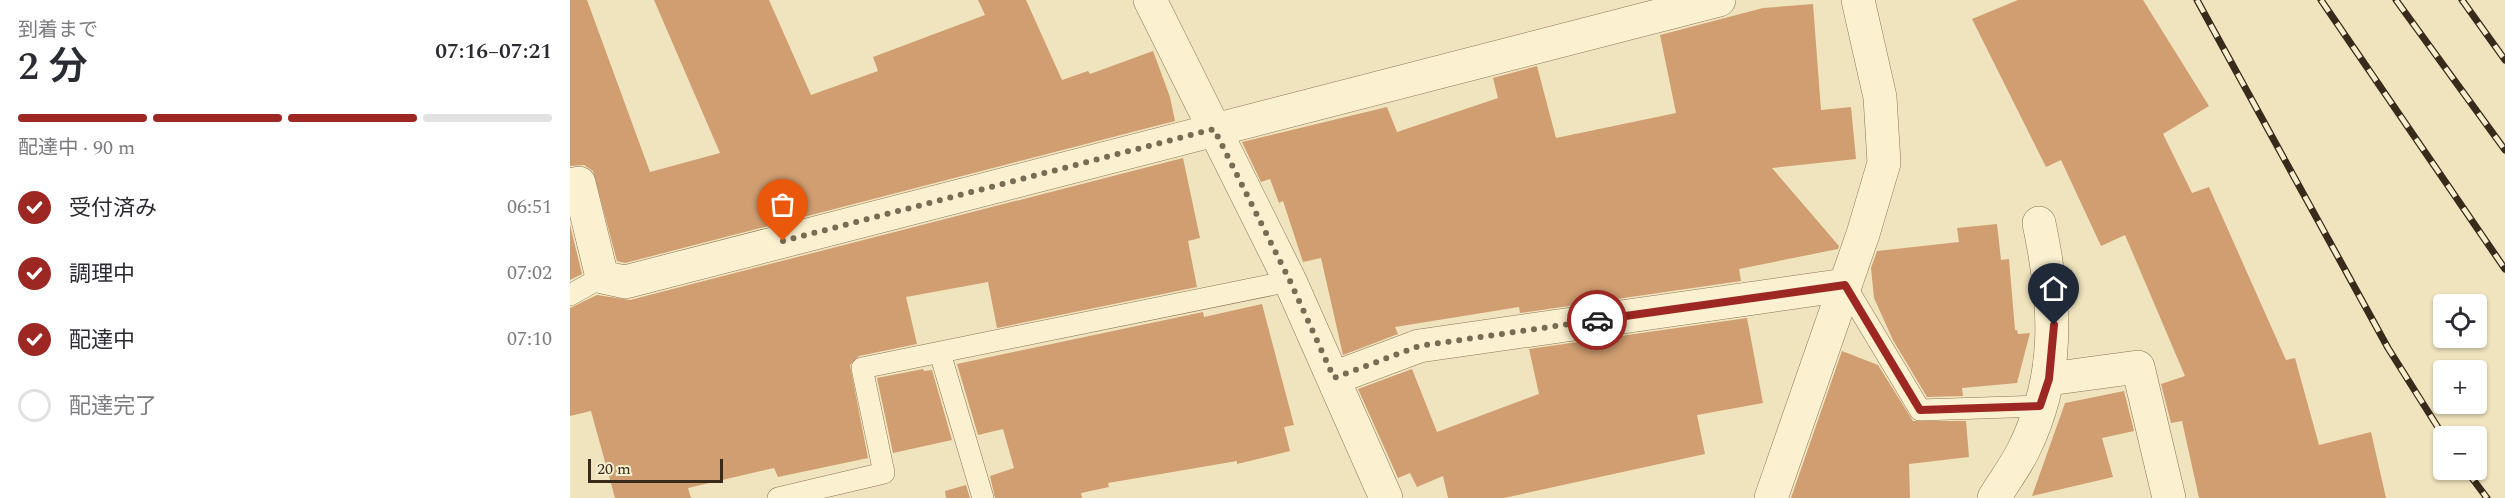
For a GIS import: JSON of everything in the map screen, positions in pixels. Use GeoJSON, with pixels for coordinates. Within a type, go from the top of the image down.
{"type":"FeatureCollection","features":[{"type":"Feature","properties":{"kind":"street"},"geometry":{"type":"LineString","coordinates":[[1150,0],[1290,281],[1386,498]]}},
{"type":"Feature","properties":{"kind":"street"},"geometry":{"type":"LineString","coordinates":[[570,185],[579,183],[602,276],[625,282],[1719,0]]}},
{"type":"Feature","properties":{"kind":"street"},"geometry":{"type":"LineString","coordinates":[[1771,498],[1845,285],[1884,163],[1880,97],[1857,0]]}},
{"type":"Feature","properties":{"kind":"street"},"geometry":{"type":"LineString","coordinates":[[1994,498],[2023,451],[2045,393],[2054,325],[2047,261],[2039,223]]}},
{"type":"Feature","properties":{"kind":"street"},"geometry":{"type":"LineString","coordinates":[[1334,378],[1419,346],[1845,285]]}},
{"type":"Feature","properties":{"kind":"street"},"geometry":{"type":"LineString","coordinates":[[2045,393],[2138,367],[2169,498]]}},
{"type":"Feature","properties":{"kind":"lane"},"geometry":{"type":"LineString","coordinates":[[570,295],[602,276]]}},
{"type":"Feature","properties":{"kind":"lane"},"geometry":{"type":"LineString","coordinates":[[778,498],[884,473],[862,368],[1290,281]]}},
{"type":"Feature","properties":{"kind":"lane"},"geometry":{"type":"LineString","coordinates":[[1845,285],[1920,410],[2045,393]]}},
{"type":"Feature","properties":{"kind":"lane"},"geometry":{"type":"LineString","coordinates":[[940,352],[982,498]]}},
{"type":"Feature","properties":{"kind":"building"},"geometry":{"type":"Polygon","coordinates":[[[570,0],[587,0],[650,172],[720,153],[654,0],[769,0],[811,95],[878,71],[873,57],[985,15],[978,0],[1026,0],[1062,80],[1088,71],[1090,74],[1153,51],[1170,97],[1175,121],[625,263],[617,261],[593,171],[584,165],[570,166],[570,0]]]}},
{"type":"Feature","properties":{"kind":"building"},"geometry":{"type":"Polygon","coordinates":[[[2018,0],[2143,0],[2209,106],[2163,134],[2192,193],[2209,187],[2286,360],[2295,358],[2319,445],[2371,432],[2386,498],[2199,498],[2182,421],[2171,423],[2161,384],[2185,376],[2125,235],[2101,246],[2061,160],[2046,167],[1972,19],[2018,0]]]}},
{"type":"Feature","properties":{"kind":"building"},"geometry":{"type":"Polygon","coordinates":[[[1813,4],[1821,110],[1851,107],[1856,159],[1772,168],[1839,246],[1838,249],[1739,269],[1741,281],[1520,313],[1519,307],[1395,327],[1398,334],[1343,355],[1321,258],[1303,262],[1283,201],[1279,203],[1270,179],[1261,182],[1242,142],[1387,107],[1397,132],[1498,98],[1493,78],[1537,66],[1556,138],[1676,113],[1660,35],[1763,8],[1813,4]]]}},
{"type":"Feature","properties":{"kind":"building"},"geometry":{"type":"Polygon","coordinates":[[[1183,158],[1200,238],[1188,241],[1197,287],[997,328],[988,282],[906,297],[917,344],[859,356],[850,365],[868,458],[778,477],[774,468],[688,488],[691,498],[615,498],[591,411],[570,416],[570,308],[597,295],[630,300],[1183,158]]]}},
{"type":"Feature","properties":{"kind":"building"},"geometry":{"type":"Polygon","coordinates":[[[1997,224],[2001,260],[2009,259],[2015,330],[2018,334],[2030,333],[2017,383],[1962,388],[1963,396],[1927,397],[1893,340],[1874,298],[1871,268],[1877,251],[1959,242],[1957,228],[1997,224]]]}},
{"type":"Feature","properties":{"kind":"building"},"geometry":{"type":"Polygon","coordinates":[[[570,225],[582,274],[570,280],[570,225]]]}},
{"type":"Feature","properties":{"kind":"building"},"geometry":{"type":"Polygon","coordinates":[[[1262,304],[1294,425],[1284,427],[1290,451],[1237,464],[1237,461],[1108,483],[1109,487],[1081,493],[1082,498],[995,498],[990,476],[1014,468],[1003,429],[978,435],[957,364],[1203,312],[1204,317],[1262,304]]]}},
{"type":"Feature","properties":{"kind":"building"},"geometry":{"type":"Polygon","coordinates":[[[1747,318],[1763,403],[1697,415],[1705,454],[1504,498],[1448,498],[1443,476],[1417,487],[1410,473],[1398,478],[1358,389],[1412,369],[1437,432],[1539,394],[1529,349],[1747,318]]]}},
{"type":"Feature","properties":{"kind":"building"},"geometry":{"type":"Polygon","coordinates":[[[1842,351],[1878,365],[1913,421],[1966,421],[1969,457],[1909,464],[1910,498],[1791,498],[1842,351]]]}},
{"type":"Feature","properties":{"kind":"building"},"geometry":{"type":"Polygon","coordinates":[[[923,369],[924,371],[932,370],[952,440],[893,453],[877,378],[923,369]]]}},
{"type":"Feature","properties":{"kind":"building"},"geometry":{"type":"Polygon","coordinates":[[[2124,391],[2134,431],[2102,438],[2113,477],[2032,496],[2065,403],[2124,391]]]}},
{"type":"Feature","properties":{"kind":"building"},"geometry":{"type":"Polygon","coordinates":[[[966,485],[970,498],[946,498],[945,491],[966,485]]]}},
{"type":"Feature","properties":{"kind":"railway"},"geometry":{"type":"LineString","coordinates":[[2197,0],[2388,348],[2437,426]]}},
{"type":"Feature","properties":{"kind":"railway"},"geometry":{"type":"LineString","coordinates":[[2321,0],[2505,269]]}},
{"type":"Feature","properties":{"kind":"railway"},"geometry":{"type":"LineString","coordinates":[[2396,0],[2505,150]]}},
{"type":"Feature","properties":{"kind":"railway"},"geometry":{"type":"LineString","coordinates":[[2462,0],[2505,60]]}},
{"type":"Feature","properties":{"kind":"railway"},"geometry":{"type":"LineString","coordinates":[[2474,480],[2487,498]]}},
{"type":"Feature","properties":{"kind":"way so far"},"geometry":{"type":"LineString","coordinates":[[783,241],[1214,129],[1290,281],[1334,378],[1419,346],[1597,320]]}},
{"type":"Feature","properties":{"kind":"route"},"geometry":{"type":"LineString","coordinates":[[1597,320],[1845,285],[1920,410],[2040,406],[2049,379],[2054,325]]}}]}
